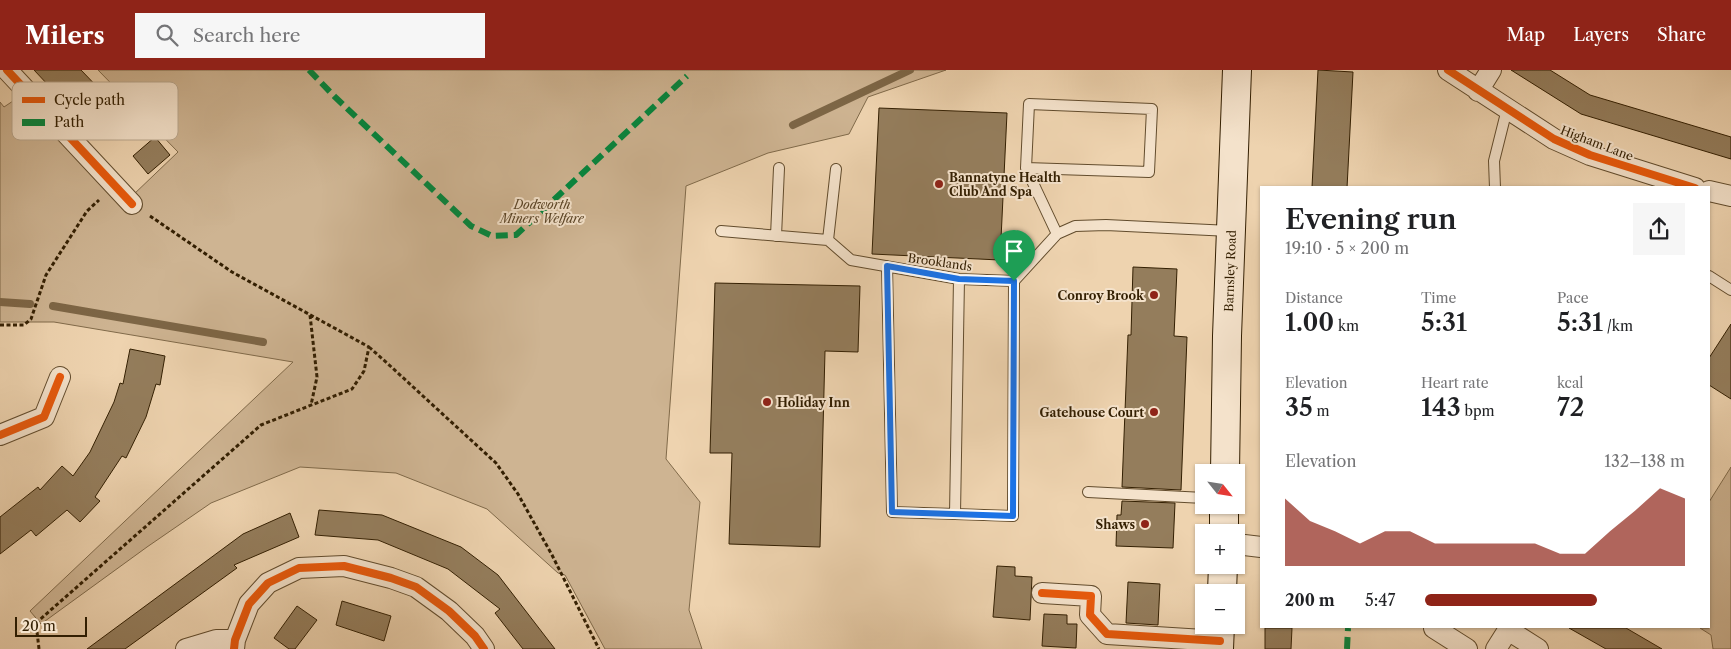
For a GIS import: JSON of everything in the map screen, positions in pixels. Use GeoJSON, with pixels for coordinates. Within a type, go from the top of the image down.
{"type":"FeatureCollection","features":[{"type":"Feature","properties":{"kind":"main road","name":"Barnsley Road"},"geometry":{"type":"LineString","coordinates":[[1225,464],[1227,336],[1237,70]]}},
{"type":"Feature","properties":{"kind":"street"},"geometry":{"type":"LineString","coordinates":[[7,70],[18,82]]}},
{"type":"Feature","properties":{"kind":"street","name":"Higham Lane"},"geometry":{"type":"LineString","coordinates":[[1448,70],[1554,139],[1651,181],[1682,186]]}},
{"type":"Feature","properties":{"kind":"street"},"geometry":{"type":"LineString","coordinates":[[1478,91],[1491,70]]}},
{"type":"Feature","properties":{"kind":"street"},"geometry":{"type":"LineString","coordinates":[[72,140],[132,204]]}},
{"type":"Feature","properties":{"kind":"street"},"geometry":{"type":"LineString","coordinates":[[1710,191],[1731,196]]}},
{"type":"Feature","properties":{"kind":"street"},"geometry":{"type":"LineString","coordinates":[[0,435],[44,417],[60,377]]}},
{"type":"Feature","properties":{"kind":"street"},"geometry":{"type":"LineString","coordinates":[[1245,545],[1260,547]]}},
{"type":"Feature","properties":{"kind":"street"},"geometry":{"type":"LineString","coordinates":[[186,649],[216,640],[235,645],[249,604],[268,583],[299,568],[344,566],[391,578],[416,587],[450,611],[475,636],[484,649]]}},
{"type":"Feature","properties":{"kind":"street"},"geometry":{"type":"LineString","coordinates":[[1042,593],[1091,596],[1090,615],[1106,634],[1220,638]]}},
{"type":"Feature","properties":{"kind":"street"},"geometry":{"type":"LineString","coordinates":[[1434,628],[1467,649]]}},
{"type":"Feature","properties":{"kind":"street"},"geometry":{"type":"LineString","coordinates":[[1496,649],[1508,630],[1538,649]]}},
{"type":"Feature","properties":{"kind":"lane"},"geometry":{"type":"LineString","coordinates":[[1026,168],[1149,172],[1152,110],[1029,104],[1026,168],[1057,234]]}},
{"type":"Feature","properties":{"kind":"lane"},"geometry":{"type":"LineString","coordinates":[[1495,186],[1494,161],[1507,108]]}},
{"type":"Feature","properties":{"kind":"lane"},"geometry":{"type":"LineString","coordinates":[[776,236],[778,168]]}},
{"type":"Feature","properties":{"kind":"lane"},"geometry":{"type":"LineString","coordinates":[[721,231],[828,240],[836,169]]}},
{"type":"Feature","properties":{"kind":"lane"},"geometry":{"type":"LineString","coordinates":[[887,266],[892,512],[1013,516],[1014,281],[1057,234],[1075,226],[1106,225],[1231,231]]}},
{"type":"Feature","properties":{"kind":"lane","name":"Brooklands"},"geometry":{"type":"LineString","coordinates":[[828,240],[851,260],[959,279],[1014,281]]}},
{"type":"Feature","properties":{"kind":"lane"},"geometry":{"type":"LineString","coordinates":[[1710,277],[1731,290]]}},
{"type":"Feature","properties":{"kind":"lane"},"geometry":{"type":"LineString","coordinates":[[955,514],[959,279]]}},
{"type":"Feature","properties":{"kind":"lane"},"geometry":{"type":"LineString","coordinates":[[1088,492],[1195,498]]}},
{"type":"Feature","properties":{"kind":"path"},"geometry":{"type":"LineString","coordinates":[[0,325],[24,325],[31,319],[46,275],[87,211],[114,185]]}},
{"type":"Feature","properties":{"kind":"path"},"geometry":{"type":"LineString","coordinates":[[132,204],[232,272],[369,347],[496,463],[518,494],[552,555],[600,649]]}},
{"type":"Feature","properties":{"kind":"path"},"geometry":{"type":"LineString","coordinates":[[310,315],[317,377],[311,405]]}},
{"type":"Feature","properties":{"kind":"path"},"geometry":{"type":"LineString","coordinates":[[39,649],[36,623],[261,425],[352,389],[364,371],[369,347]]}},
{"type":"Feature","properties":{"kind":"green space","name":"Dodworth Miners Welfare"},"geometry":{"type":"Polygon","coordinates":[[[98,70],[946,70],[868,97],[849,134],[768,153],[686,186],[666,459],[700,502],[689,610],[702,649],[605,649],[565,575],[558,573],[487,509],[396,473],[300,467],[211,503],[41,624],[30,611],[293,362],[54,322],[0,322],[0,102],[4,107],[12,102],[12,140],[68,140],[132,196],[178,152],[166,140],[178,140],[178,82],[110,82],[98,70]]]}},
{"type":"Feature","properties":{"kind":"green space"},"geometry":{"type":"Polygon","coordinates":[[[1731,467],[1731,649],[1713,649],[1711,635],[1700,628],[1710,628],[1710,500],[1731,467]]]}},
{"type":"Feature","properties":{"kind":"building"},"geometry":{"type":"Polygon","coordinates":[[[34,70],[81,70],[93,82],[45,82],[34,70]]]}},
{"type":"Feature","properties":{"kind":"building"},"geometry":{"type":"Polygon","coordinates":[[[1318,70],[1353,72],[1347,186],[1312,186],[1318,70]]]}},
{"type":"Feature","properties":{"kind":"building"},"geometry":{"type":"Polygon","coordinates":[[[1511,70],[1550,70],[1590,95],[1731,137],[1731,159],[1581,114],[1511,70]]]}},
{"type":"Feature","properties":{"kind":"building","name":"Bannatyne Health Club And Spa"},"geometry":{"type":"Polygon","coordinates":[[[879,108],[1007,113],[1000,260],[872,254],[879,108]]]}},
{"type":"Feature","properties":{"kind":"building"},"geometry":{"type":"Polygon","coordinates":[[[152,140],[158,140],[170,155],[148,174],[133,156],[152,140]]]}},
{"type":"Feature","properties":{"kind":"building","name":"Gatehouse Court"},"geometry":{"type":"Polygon","coordinates":[[[1133,267],[1177,269],[1174,336],[1187,337],[1181,490],[1122,487],[1128,335],[1131,335],[1133,267]]]}},
{"type":"Feature","properties":{"kind":"building","name":"Holiday Inn"},"geometry":{"type":"Polygon","coordinates":[[[715,283],[860,286],[858,352],[825,351],[820,547],[729,544],[732,453],[710,453],[715,283]]]}},
{"type":"Feature","properties":{"kind":"building"},"geometry":{"type":"Polygon","coordinates":[[[1731,324],[1731,399],[1710,386],[1710,356],[1731,324]]]}},
{"type":"Feature","properties":{"kind":"building"},"geometry":{"type":"Polygon","coordinates":[[[130,349],[165,356],[160,385],[156,384],[146,417],[126,458],[122,456],[95,497],[100,501],[80,522],[67,510],[36,536],[31,530],[0,554],[0,517],[38,487],[40,490],[62,466],[73,476],[90,452],[114,402],[120,383],[123,384],[130,349]]]}},
{"type":"Feature","properties":{"kind":"building","name":"Shaws"},"geometry":{"type":"Polygon","coordinates":[[[1122,501],[1175,503],[1173,548],[1116,546],[1117,515],[1121,515],[1122,501]]]}},
{"type":"Feature","properties":{"kind":"building"},"geometry":{"type":"Polygon","coordinates":[[[319,510],[382,515],[461,547],[498,575],[555,649],[523,649],[495,613],[500,609],[448,569],[378,540],[315,535],[319,510]]]}},
{"type":"Feature","properties":{"kind":"building"},"geometry":{"type":"Polygon","coordinates":[[[290,513],[299,537],[234,565],[237,568],[125,649],[87,649],[243,534],[290,513]]]}},
{"type":"Feature","properties":{"kind":"building"},"geometry":{"type":"Polygon","coordinates":[[[997,566],[1015,567],[1015,576],[1032,577],[1030,620],[993,617],[997,566]]]}},
{"type":"Feature","properties":{"kind":"building"},"geometry":{"type":"Polygon","coordinates":[[[1128,582],[1160,584],[1158,625],[1126,623],[1128,582]]]}},
{"type":"Feature","properties":{"kind":"building"},"geometry":{"type":"Polygon","coordinates":[[[342,601],[391,616],[384,641],[336,625],[342,601]]]}},
{"type":"Feature","properties":{"kind":"building"},"geometry":{"type":"Polygon","coordinates":[[[297,606],[317,620],[295,649],[289,649],[274,638],[297,606]]]}},
{"type":"Feature","properties":{"kind":"building"},"geometry":{"type":"Polygon","coordinates":[[[1044,614],[1067,615],[1067,624],[1077,624],[1076,648],[1042,646],[1044,614]]]}},
{"type":"Feature","properties":{"kind":"building"},"geometry":{"type":"Polygon","coordinates":[[[1265,628],[1292,628],[1291,649],[1265,649],[1265,628]]]}},
{"type":"Feature","properties":{"kind":"building"},"geometry":{"type":"Polygon","coordinates":[[[1569,628],[1626,628],[1662,649],[1606,649],[1569,628]]]}},
{"type":"Feature","properties":{"kind":"waterway"},"geometry":{"type":"LineString","coordinates":[[793,125],[910,70]]}},
{"type":"Feature","properties":{"kind":"waterway"},"geometry":{"type":"LineString","coordinates":[[0,302],[30,304]]}},
{"type":"Feature","properties":{"kind":"waterway"},"geometry":{"type":"LineString","coordinates":[[53,306],[263,342]]}},
{"type":"Feature","properties":{"kind":"marked path"},"geometry":{"type":"LineString","coordinates":[[309,70],[471,226],[492,236],[516,235],[687,76]]}},
{"type":"Feature","properties":{"kind":"marked path"},"geometry":{"type":"LineString","coordinates":[[1347,649],[1348,628]]}},
{"type":"Feature","properties":{"kind":"cycle path"},"geometry":{"type":"LineString","coordinates":[[7,70],[18,82]]}},
{"type":"Feature","properties":{"kind":"cycle path"},"geometry":{"type":"LineString","coordinates":[[1448,70],[1554,139],[1590,155],[1689,186]]}},
{"type":"Feature","properties":{"kind":"cycle path"},"geometry":{"type":"LineString","coordinates":[[72,140],[132,204]]}},
{"type":"Feature","properties":{"kind":"cycle path"},"geometry":{"type":"LineString","coordinates":[[0,435],[44,417],[60,377]]}},
{"type":"Feature","properties":{"kind":"cycle path"},"geometry":{"type":"LineString","coordinates":[[234,649],[235,640],[249,604],[268,583],[299,568],[344,566],[391,578],[416,587],[449,611],[475,636],[484,649]]}},
{"type":"Feature","properties":{"kind":"cycle path"},"geometry":{"type":"LineString","coordinates":[[1042,593],[1091,596],[1090,615],[1107,634],[1220,641]]}},
{"type":"Feature","properties":{"kind":"place","name":"Bannatyne Health Club And Spa"},"geometry":{"type":"Point","coordinates":[939,184]}},
{"type":"Feature","properties":{"kind":"place","name":"Conroy Brook"},"geometry":{"type":"Point","coordinates":[1154,295]}},
{"type":"Feature","properties":{"kind":"place","name":"Holiday Inn"},"geometry":{"type":"Point","coordinates":[767,402]}},
{"type":"Feature","properties":{"kind":"place","name":"Gatehouse Court"},"geometry":{"type":"Point","coordinates":[1154,412]}},
{"type":"Feature","properties":{"kind":"place","name":"Shaws"},"geometry":{"type":"Point","coordinates":[1145,524]}},
{"type":"Feature","properties":{"kind":"route"},"geometry":{"type":"LineString","coordinates":[[887,266],[959,279],[1014,281],[1013,516],[892,512],[887,266]]}}]}
